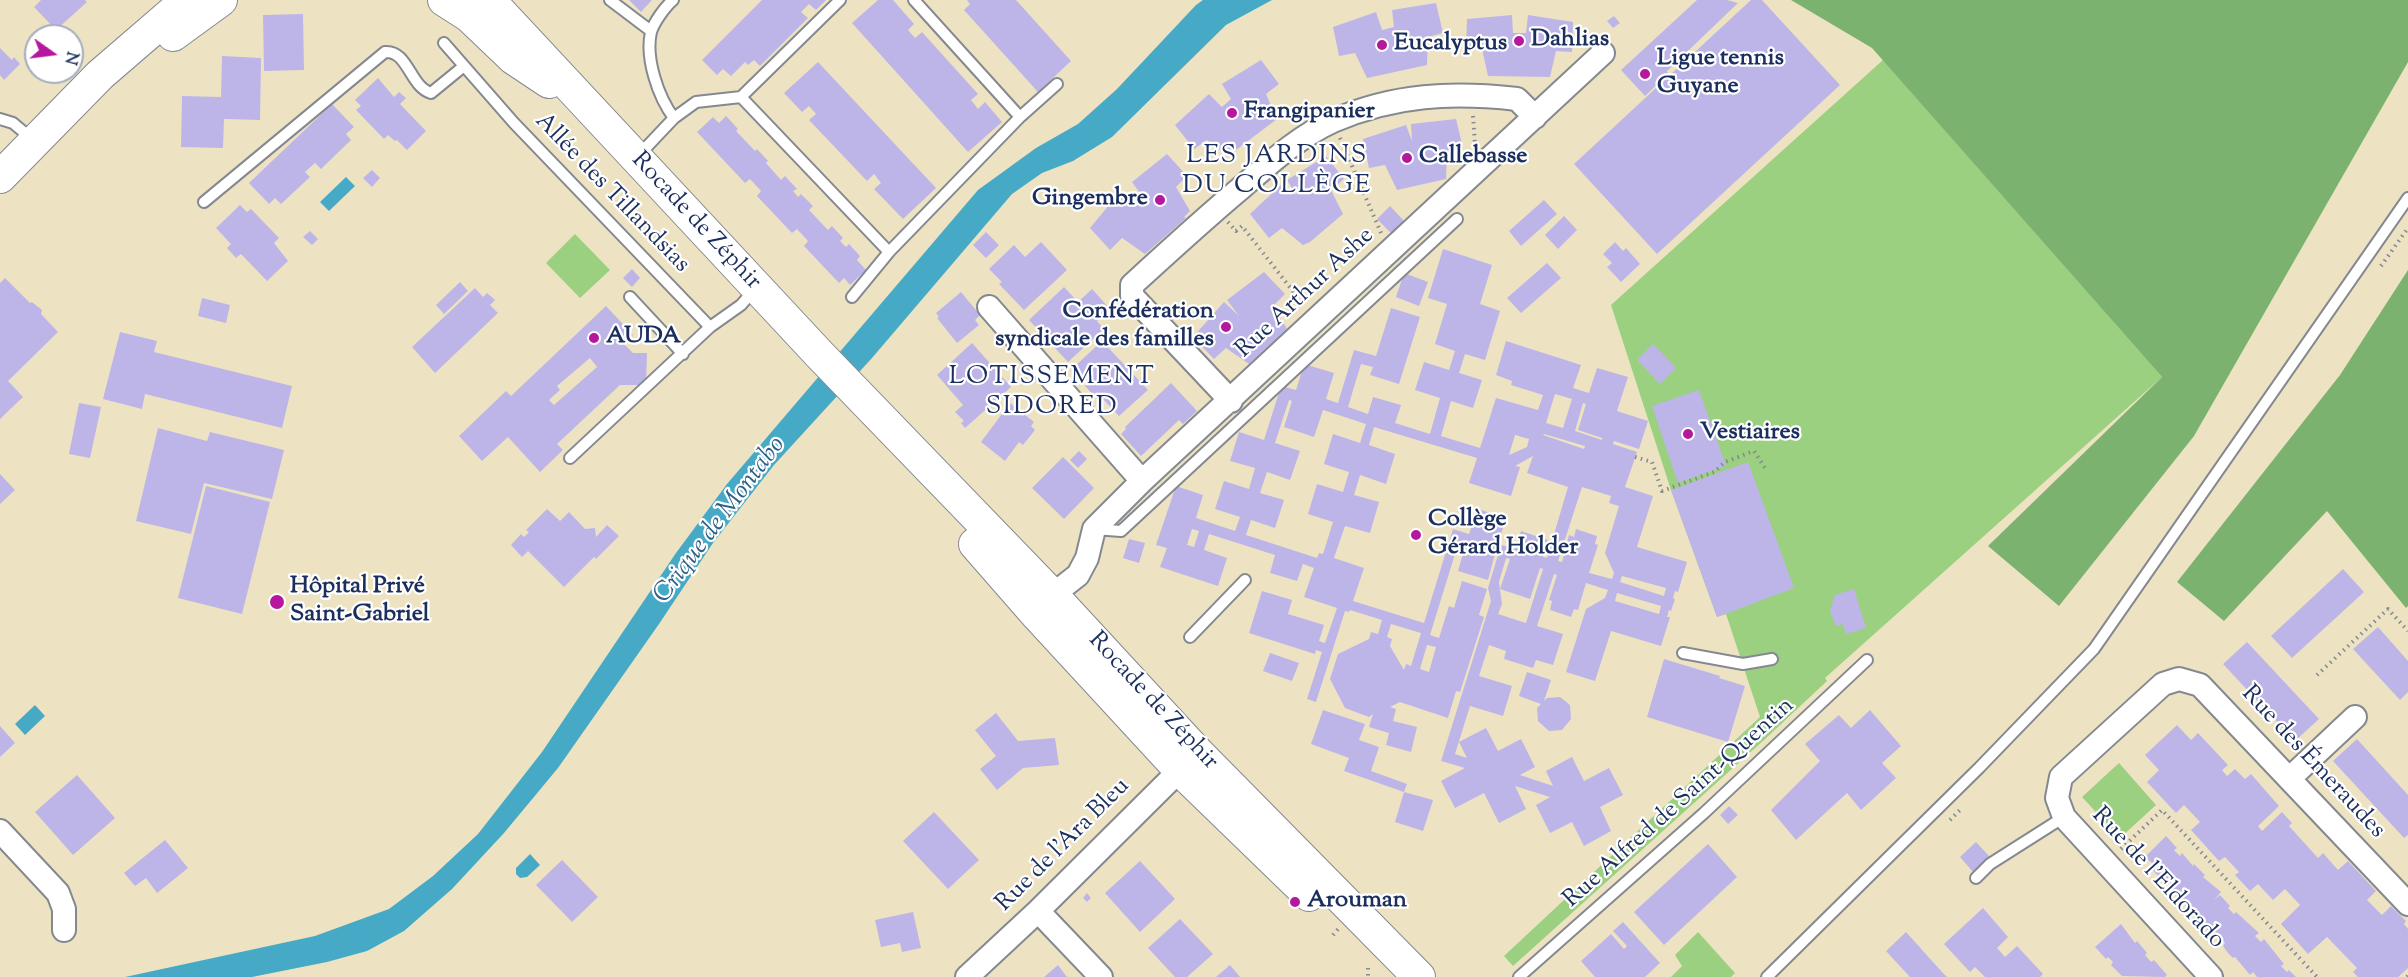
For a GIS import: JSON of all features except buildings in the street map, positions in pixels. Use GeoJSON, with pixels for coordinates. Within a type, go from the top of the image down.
{"type":"FeatureCollection","features":[{"type":"Feature","properties":{"kind":"main road"},"geometry":{"type":"LineString","coordinates":[[0,177],[99,75],[161,0]]}},
{"type":"Feature","properties":{"kind":"main road"},"geometry":{"type":"LineString","coordinates":[[99,75],[187,0]]}},
{"type":"Feature","properties":{"kind":"main road"},"geometry":{"type":"LineString","coordinates":[[62,113],[221,0]]}},
{"type":"Feature","properties":{"kind":"main road"},"geometry":{"type":"LineString","coordinates":[[444,0],[469,16],[513,58],[599,117]]}},
{"type":"Feature","properties":{"kind":"main road","name":"Rocade de Zéphir"},"geometry":{"type":"LineString","coordinates":[[498,4],[636,159],[852,389],[888,424],[960,526],[1052,599],[1189,761],[1381,972]]}},
{"type":"Feature","properties":{"kind":"main road","name":"Rocade de Zéphir"},"geometry":{"type":"LineString","coordinates":[[1189,761],[1419,977]]}},
{"type":"Feature","properties":{"kind":"street","name":"Rue Arthur Ashe"},"geometry":{"type":"LineString","coordinates":[[1094,529],[1142,481],[1231,401],[1603,53]]}},
{"type":"Feature","properties":{"kind":"street"},"geometry":{"type":"LineString","coordinates":[[1231,401],[1132,296],[1132,285],[1288,147],[1332,122],[1374,106],[1414,98],[1472,94],[1517,99],[1534,117]]}},
{"type":"Feature","properties":{"kind":"street"},"geometry":{"type":"LineString","coordinates":[[989,307],[1142,481]]}},
{"type":"Feature","properties":{"kind":"street"},"geometry":{"type":"LineString","coordinates":[[1052,599],[1078,575],[1087,558],[1094,529]]}},
{"type":"Feature","properties":{"kind":"street","name":"Rue des Émeraudes"},"geometry":{"type":"LineString","coordinates":[[2064,818],[2058,798],[2061,777],[2163,684],[2179,679],[2200,685],[2408,904]]}},
{"type":"Feature","properties":{"kind":"street"},"geometry":{"type":"LineString","coordinates":[[2290,778],[2355,717]]}},
{"type":"Feature","properties":{"kind":"street","name":"Rue de l'Ara Bleu"},"geometry":{"type":"LineString","coordinates":[[967,977],[1189,761]]}},
{"type":"Feature","properties":{"kind":"street","name":"Rue de l'Eldorado"},"geometry":{"type":"LineString","coordinates":[[2064,818],[2211,977]]}},
{"type":"Feature","properties":{"kind":"street"},"geometry":{"type":"LineString","coordinates":[[0,831],[58,893],[64,909],[64,930]]}},
{"type":"Feature","properties":{"kind":"street"},"geometry":{"type":"LineString","coordinates":[[1038,910],[1101,977]]}},
{"type":"Feature","properties":{"kind":"lane"},"geometry":{"type":"LineString","coordinates":[[610,0],[651,32]]}},
{"type":"Feature","properties":{"kind":"lane"},"geometry":{"type":"LineString","coordinates":[[673,0],[651,32],[651,68],[665,106],[674,118]]}},
{"type":"Feature","properties":{"kind":"lane"},"geometry":{"type":"LineString","coordinates":[[636,159],[674,118],[696,102],[741,98],[840,0]]}},
{"type":"Feature","properties":{"kind":"lane"},"geometry":{"type":"LineString","coordinates":[[914,0],[1020,117]]}},
{"type":"Feature","properties":{"kind":"lane","name":"Allée des Tillandsias"},"geometry":{"type":"LineString","coordinates":[[444,43],[514,123],[710,327]]}},
{"type":"Feature","properties":{"kind":"lane"},"geometry":{"type":"LineString","coordinates":[[204,202],[385,51],[398,54],[416,81],[431,93],[464,66]]}},
{"type":"Feature","properties":{"kind":"lane"},"geometry":{"type":"LineString","coordinates":[[852,297],[889,252],[1020,117],[1057,84]]}},
{"type":"Feature","properties":{"kind":"lane"},"geometry":{"type":"LineString","coordinates":[[741,98],[889,252]]}},
{"type":"Feature","properties":{"kind":"lane"},"geometry":{"type":"LineString","coordinates":[[0,119],[13,123],[35,141]]}},
{"type":"Feature","properties":{"kind":"lane"},"geometry":{"type":"LineString","coordinates":[[1767,977],[1979,768],[2094,649],[2408,198]]}},
{"type":"Feature","properties":{"kind":"lane"},"geometry":{"type":"LineString","coordinates":[[1094,529],[1121,531],[1457,219]]}},
{"type":"Feature","properties":{"kind":"lane"},"geometry":{"type":"LineString","coordinates":[[570,458],[710,327],[741,305],[757,287]]}},
{"type":"Feature","properties":{"kind":"lane"},"geometry":{"type":"LineString","coordinates":[[630,297],[682,354]]}},
{"type":"Feature","properties":{"kind":"lane"},"geometry":{"type":"LineString","coordinates":[[1190,637],[1245,580]]}},
{"type":"Feature","properties":{"kind":"lane"},"geometry":{"type":"LineString","coordinates":[[1683,653],[1743,664],[1772,659]]}},
{"type":"Feature","properties":{"kind":"lane","name":"Rue Alfred de Saint-Quentin"},"geometry":{"type":"LineString","coordinates":[[1520,977],[1704,813],[1867,660]]}},
{"type":"Feature","properties":{"kind":"lane"},"geometry":{"type":"LineString","coordinates":[[1976,878],[1990,864],[2064,818]]}},
{"type":"Feature","properties":{"kind":"path"},"geometry":{"type":"LineString","coordinates":[[1472,94],[1476,172]]}},
{"type":"Feature","properties":{"kind":"path"},"geometry":{"type":"LineString","coordinates":[[1332,122],[1389,253]]}},
{"type":"Feature","properties":{"kind":"path"},"geometry":{"type":"LineString","coordinates":[[1217,208],[1236,231],[1242,226],[1317,321]]}},
{"type":"Feature","properties":{"kind":"path"},"geometry":{"type":"LineString","coordinates":[[1635,457],[1652,462],[1662,490],[1714,472],[1725,462],[1754,451],[1765,468]]}},
{"type":"Feature","properties":{"kind":"path"},"geometry":{"type":"LineString","coordinates":[[2317,675],[2388,609],[2408,631]]}},
{"type":"Feature","properties":{"kind":"path"},"geometry":{"type":"LineString","coordinates":[[2107,863],[2162,810],[2317,977]]}},
{"type":"Feature","properties":{"kind":"path"},"geometry":{"type":"LineString","coordinates":[[1368,977],[1381,972]]}},
{"type":"Feature","properties":{"kind":"green space"},"geometry":{"type":"Polygon","coordinates":[[[1791,0],[2408,0],[2408,62],[2194,436],[2059,606],[1988,546],[2162,377],[1872,48],[1791,0]]]}},
{"type":"Feature","properties":{"kind":"green space"},"geometry":{"type":"Polygon","coordinates":[[[1883,60],[2162,377],[1825,678],[1827,681],[1764,740],[1513,966],[1504,956],[1760,717],[1726,614],[1717,617],[1671,490],[1611,305],[1883,60]]]}},
{"type":"Feature","properties":{"kind":"green space"},"geometry":{"type":"Polygon","coordinates":[[[575,234],[610,270],[580,298],[546,263],[575,234]]]}},
{"type":"Feature","properties":{"kind":"green space"},"geometry":{"type":"Polygon","coordinates":[[[2408,270],[2408,606],[2406,608],[2327,511],[2224,621],[2177,582],[2340,375],[2408,270]]]}},
{"type":"Feature","properties":{"kind":"green space"},"geometry":{"type":"Polygon","coordinates":[[[2119,763],[2156,805],[2120,838],[2082,797],[2119,763]]]}},
{"type":"Feature","properties":{"kind":"green space"},"geometry":{"type":"Polygon","coordinates":[[[1698,932],[1735,973],[1731,977],[1671,977],[1682,966],[1675,955],[1698,932]]]}},
{"type":"Feature","properties":{"kind":"water","name":"Crique de Montabo"},"geometry":{"type":"Polygon","coordinates":[[[1203,0],[1272,0],[1226,25],[1112,137],[1073,161],[1042,173],[1012,194],[872,358],[774,465],[713,543],[558,768],[504,833],[452,889],[404,931],[367,951],[327,962],[252,977],[125,977],[315,936],[389,909],[433,876],[478,834],[542,752],[676,553],[727,484],[978,190],[1036,148],[1078,124],[1117,89],[1203,0]]]}},
{"type":"Feature","properties":{"kind":"water"},"geometry":{"type":"Polygon","coordinates":[[[346,177],[355,186],[329,211],[320,202],[346,177]]]}},
{"type":"Feature","properties":{"kind":"water"},"geometry":{"type":"Polygon","coordinates":[[[35,705],[45,716],[25,735],[15,724],[35,705]]]}},
{"type":"Feature","properties":{"kind":"water"},"geometry":{"type":"Polygon","coordinates":[[[530,854],[540,865],[527,877],[520,878],[516,874],[516,868],[530,854]]]}},
{"type":"Feature","properties":{"kind":"place","name":"Dahlias"},"geometry":{"type":"Point","coordinates":[1519,41]}},
{"type":"Feature","properties":{"kind":"place","name":"Eucalyptus"},"geometry":{"type":"Point","coordinates":[1382,45]}},
{"type":"Feature","properties":{"kind":"place","name":"Ligue tennis Guyane"},"geometry":{"type":"Point","coordinates":[1645,74]}},
{"type":"Feature","properties":{"kind":"place","name":"Frangipanier"},"geometry":{"type":"Point","coordinates":[1232,113]}},
{"type":"Feature","properties":{"kind":"place","name":"Callebasse"},"geometry":{"type":"Point","coordinates":[1407,158]}},
{"type":"Feature","properties":{"kind":"place","name":"Gingembre"},"geometry":{"type":"Point","coordinates":[1160,200]}},
{"type":"Feature","properties":{"kind":"place","name":"Confédération syndicale des familles"},"geometry":{"type":"Point","coordinates":[1226,327]}},
{"type":"Feature","properties":{"kind":"place","name":"AUDA"},"geometry":{"type":"Point","coordinates":[594,338]}},
{"type":"Feature","properties":{"kind":"place","name":"Vestiaires"},"geometry":{"type":"Point","coordinates":[1688,434]}},
{"type":"Feature","properties":{"kind":"place","name":"Collège Gérard Holder"},"geometry":{"type":"Point","coordinates":[1416,535]}},
{"type":"Feature","properties":{"kind":"place","name":"Hôpital Privé Saint-Gabriel"},"geometry":{"type":"Point","coordinates":[277,602]}},
{"type":"Feature","properties":{"kind":"place","name":"Arouman"},"geometry":{"type":"Point","coordinates":[1295,902]}},
{"type":"Feature","properties":{"kind":"district","name":"LES JARDINS DU COLLÈGE"},"geometry":{"type":"Point","coordinates":[1277,173]}},
{"type":"Feature","properties":{"kind":"district","name":"LOTISSEMENT SIDORED"},"geometry":{"type":"Point","coordinates":[1052,394]}}]}
